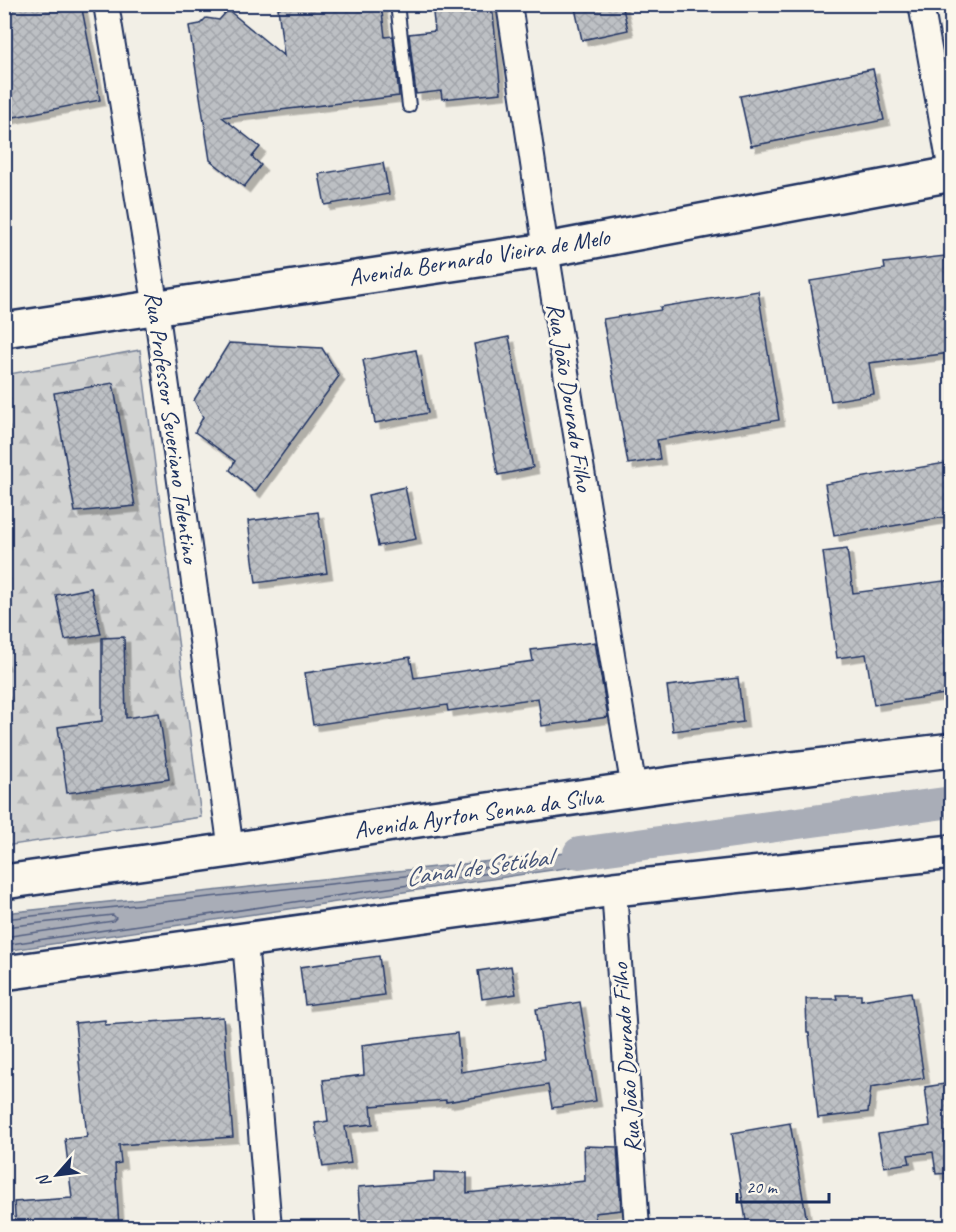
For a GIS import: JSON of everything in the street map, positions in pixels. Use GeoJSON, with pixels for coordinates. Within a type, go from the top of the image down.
{"type":"FeatureCollection","features":[{"type":"Feature","properties":{"kind":"main road","name":"Avenida Bernardo Vieira de Melo"},"geometry":{"type":"LineString","coordinates":[[4,330],[546,250],[951,175]]}},
{"type":"Feature","properties":{"kind":"main road","name":"Avenida Ayrton Senna da Silva"},"geometry":{"type":"LineString","coordinates":[[4,882],[692,781],[951,750]]}},
{"type":"Feature","properties":{"kind":"main road"},"geometry":{"type":"LineString","coordinates":[[4,973],[614,889],[951,852]]}},
{"type":"Feature","properties":{"kind":"street","name":"Rua Professor Severiano Tolentino"},"geometry":{"type":"LineString","coordinates":[[106,4],[156,308],[231,850]]}},
{"type":"Feature","properties":{"kind":"street","name":"Rua João Dourado Filho"},"geometry":{"type":"LineString","coordinates":[[509,4],[546,250],[634,790]]}},
{"type":"Feature","properties":{"kind":"street"},"geometry":{"type":"LineString","coordinates":[[921,4],[951,175]]}},
{"type":"Feature","properties":{"kind":"street","name":"Rua João Dourado Filho"},"geometry":{"type":"LineString","coordinates":[[614,889],[637,1227]]}},
{"type":"Feature","properties":{"kind":"street"},"geometry":{"type":"LineString","coordinates":[[245,941],[269,1227]]}},
{"type":"Feature","properties":{"kind":"lane"},"geometry":{"type":"LineString","coordinates":[[397,4],[409,106]]}},
{"type":"Feature","properties":{"kind":"green space"},"geometry":{"type":"Polygon","coordinates":[[[140,350],[201,817],[5,846],[4,375],[140,350]]]}},
{"type":"Feature","properties":{"kind":"water"},"geometry":{"type":"Polygon","coordinates":[[[951,805],[951,811],[5,951],[5,913],[622,847],[951,805]]]}},
{"type":"Feature","properties":{"kind":"building"},"geometry":{"type":"Polygon","coordinates":[[[4,4],[81,4],[100,100],[4,119],[4,4]]]}},
{"type":"Feature","properties":{"kind":"building"},"geometry":{"type":"Polygon","coordinates":[[[308,4],[381,4],[385,37],[393,36],[399,96],[222,117],[260,147],[252,157],[261,165],[244,187],[210,160],[189,26],[200,24],[206,18],[219,20],[228,10],[284,56],[278,8],[308,4]]]}},
{"type":"Feature","properties":{"kind":"building"},"geometry":{"type":"Polygon","coordinates":[[[432,4],[492,4],[501,93],[442,99],[441,91],[416,94],[409,34],[435,31],[432,4]]]}},
{"type":"Feature","properties":{"kind":"building"},"geometry":{"type":"Polygon","coordinates":[[[574,4],[622,4],[628,30],[582,40],[574,4]]]}},
{"type":"Feature","properties":{"kind":"building"},"geometry":{"type":"Polygon","coordinates":[[[873,69],[884,120],[751,146],[740,96],[873,69]]]}},
{"type":"Feature","properties":{"kind":"building"},"geometry":{"type":"Polygon","coordinates":[[[383,163],[389,194],[325,205],[319,174],[383,163]]]}},
{"type":"Feature","properties":{"kind":"building"},"geometry":{"type":"Polygon","coordinates":[[[945,256],[951,312],[951,353],[869,363],[874,394],[831,401],[810,281],[885,269],[884,263],[945,256]]]}},
{"type":"Feature","properties":{"kind":"building"},"geometry":{"type":"Polygon","coordinates":[[[758,291],[779,420],[657,440],[660,459],[628,464],[603,319],[758,291]]]}},
{"type":"Feature","properties":{"kind":"building"},"geometry":{"type":"Polygon","coordinates":[[[509,337],[533,468],[498,475],[474,344],[509,337]]]}},
{"type":"Feature","properties":{"kind":"building"},"geometry":{"type":"Polygon","coordinates":[[[229,343],[322,348],[339,376],[255,492],[230,470],[235,461],[195,432],[203,417],[194,400],[229,343]]]}},
{"type":"Feature","properties":{"kind":"building"},"geometry":{"type":"Polygon","coordinates":[[[416,350],[428,413],[375,423],[363,360],[416,350]]]}},
{"type":"Feature","properties":{"kind":"building"},"geometry":{"type":"Polygon","coordinates":[[[113,383],[135,506],[75,512],[54,393],[113,383]]]}},
{"type":"Feature","properties":{"kind":"building"},"geometry":{"type":"Polygon","coordinates":[[[945,463],[951,499],[951,516],[834,536],[825,484],[945,463]]]}},
{"type":"Feature","properties":{"kind":"building"},"geometry":{"type":"Polygon","coordinates":[[[405,487],[416,539],[378,546],[368,495],[405,487]]]}},
{"type":"Feature","properties":{"kind":"building"},"geometry":{"type":"Polygon","coordinates":[[[318,512],[327,573],[256,583],[248,521],[318,512]]]}},
{"type":"Feature","properties":{"kind":"building"},"geometry":{"type":"Polygon","coordinates":[[[847,549],[853,593],[951,580],[951,693],[874,705],[866,654],[837,658],[823,552],[847,549]]]}},
{"type":"Feature","properties":{"kind":"building"},"geometry":{"type":"Polygon","coordinates":[[[91,588],[101,634],[65,640],[56,595],[91,588]]]}},
{"type":"Feature","properties":{"kind":"building"},"geometry":{"type":"Polygon","coordinates":[[[124,637],[126,718],[159,713],[169,779],[67,793],[58,727],[102,721],[102,638],[124,637]]]}},
{"type":"Feature","properties":{"kind":"building"},"geometry":{"type":"Polygon","coordinates":[[[595,642],[608,717],[542,726],[538,698],[448,711],[447,705],[313,725],[305,673],[410,657],[414,678],[533,661],[531,650],[595,642]]]}},
{"type":"Feature","properties":{"kind":"building"},"geometry":{"type":"Polygon","coordinates":[[[738,678],[743,722],[673,731],[667,686],[738,678]]]}},
{"type":"Feature","properties":{"kind":"building"},"geometry":{"type":"Polygon","coordinates":[[[379,956],[384,995],[305,1005],[300,967],[379,956]]]}},
{"type":"Feature","properties":{"kind":"building"},"geometry":{"type":"Polygon","coordinates":[[[511,966],[516,994],[482,999],[478,971],[511,966]]]}},
{"type":"Feature","properties":{"kind":"building"},"geometry":{"type":"Polygon","coordinates":[[[911,992],[924,1078],[871,1087],[868,1112],[818,1118],[809,1033],[807,1033],[806,999],[837,999],[836,995],[861,995],[861,1000],[911,992]]]}},
{"type":"Feature","properties":{"kind":"building"},"geometry":{"type":"Polygon","coordinates":[[[580,1002],[596,1101],[552,1108],[548,1085],[446,1102],[446,1100],[371,1106],[373,1124],[345,1127],[351,1163],[323,1167],[315,1123],[328,1121],[323,1080],[364,1075],[362,1045],[457,1033],[461,1072],[544,1059],[536,1009],[580,1002]]]}},
{"type":"Feature","properties":{"kind":"building"},"geometry":{"type":"Polygon","coordinates":[[[223,1017],[233,1137],[119,1145],[121,1163],[115,1164],[119,1227],[16,1227],[14,1202],[72,1198],[65,1139],[87,1137],[75,1023],[105,1020],[105,1025],[223,1017]]]}},
{"type":"Feature","properties":{"kind":"building"},"geometry":{"type":"Polygon","coordinates":[[[951,1083],[951,1173],[936,1174],[933,1152],[908,1155],[910,1163],[884,1167],[878,1134],[930,1126],[925,1087],[951,1083]]]}},
{"type":"Feature","properties":{"kind":"building"},"geometry":{"type":"Polygon","coordinates":[[[790,1123],[808,1227],[747,1227],[732,1133],[790,1123]]]}},
{"type":"Feature","properties":{"kind":"building"},"geometry":{"type":"Polygon","coordinates":[[[584,1146],[617,1147],[621,1210],[595,1213],[596,1227],[361,1227],[358,1187],[434,1181],[434,1172],[467,1173],[467,1193],[585,1181],[584,1146]]]}},
{"type":"Feature","properties":{"kind":"waterway","name":"Canal de Setúbal"},"geometry":{"type":"LineString","coordinates":[[579,853],[952,802]]}}]}
